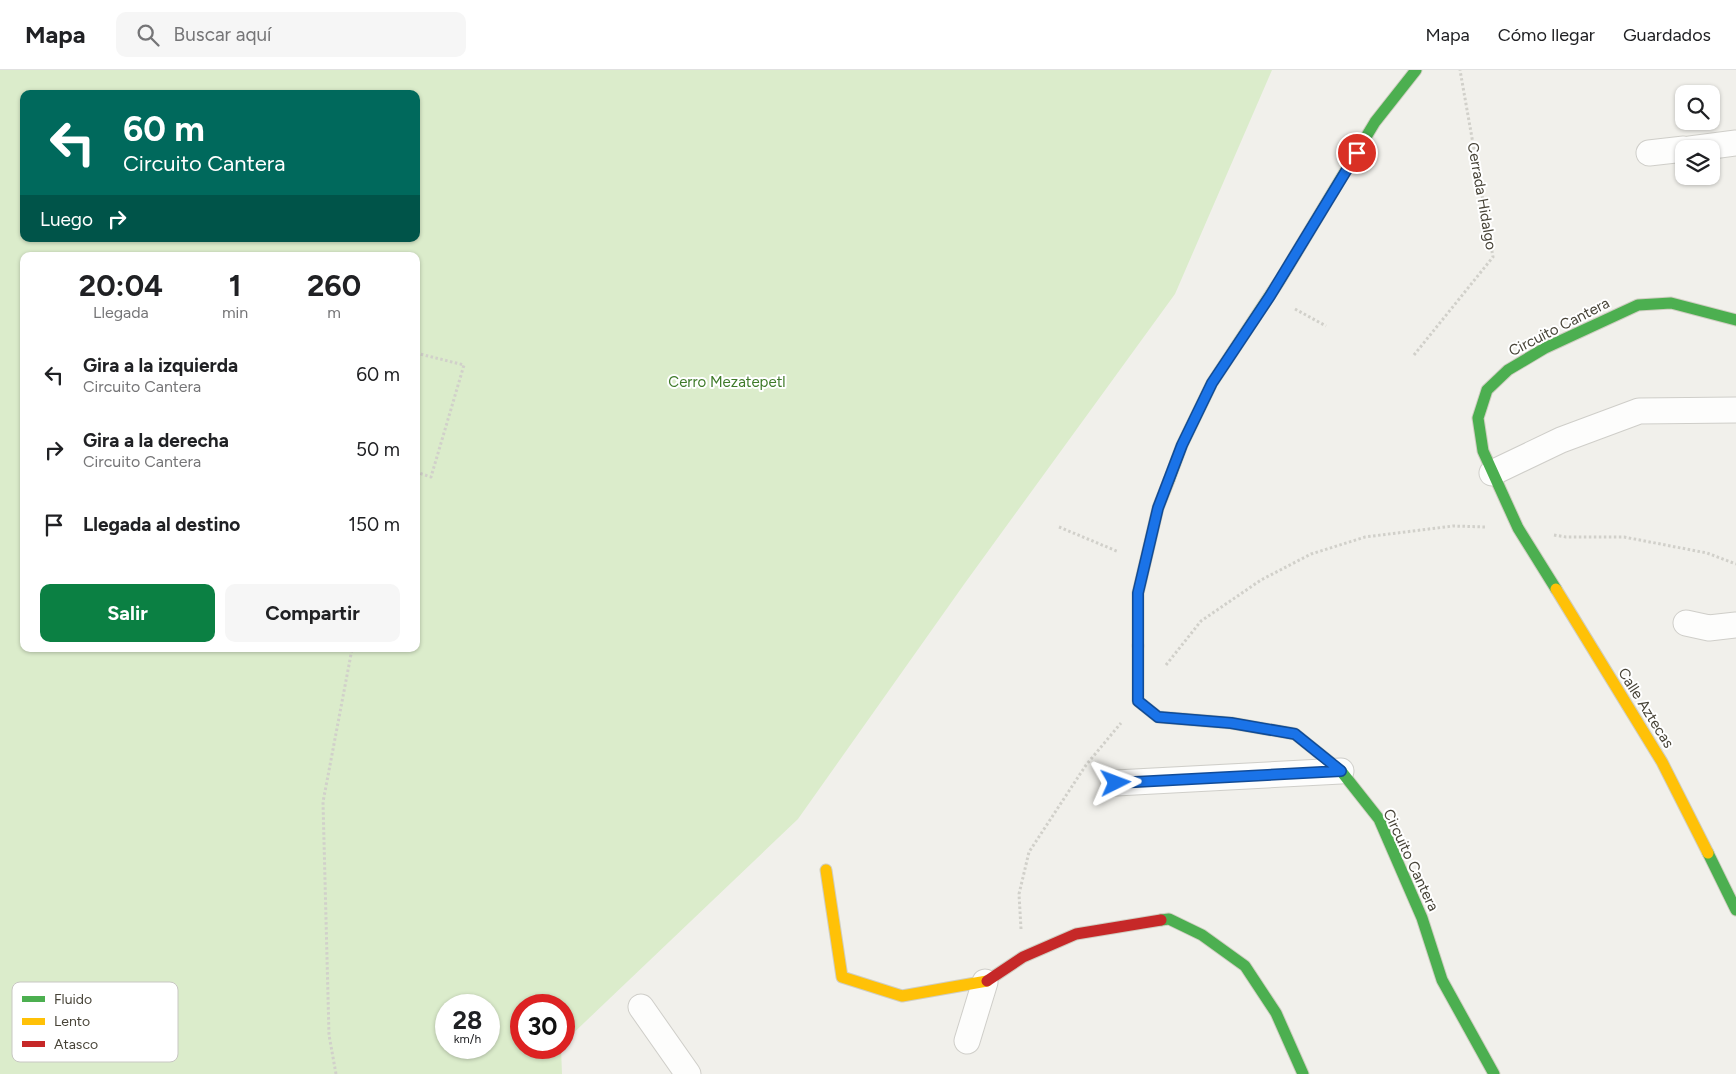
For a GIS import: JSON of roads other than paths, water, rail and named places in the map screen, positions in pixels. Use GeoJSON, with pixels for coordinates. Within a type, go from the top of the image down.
{"type":"FeatureCollection","features":[{"type":"Feature","properties":{"kind":"street","name":"Circuito Cantera"},"geometry":{"type":"LineString","coordinates":[[1416,70],[1375,122],[1270,296],[1212,383],[1182,445],[1158,508],[1138,593],[1138,701],[1158,717],[1231,723],[1295,734],[1341,771],[1379,820],[1422,918],[1442,980],[1494,1074]]}},
{"type":"Feature","properties":{"kind":"street"},"geometry":{"type":"LineString","coordinates":[[1720,145],[1736,143]]}},
{"type":"Feature","properties":{"kind":"street"},"geometry":{"type":"LineString","coordinates":[[1649,152],[1675,150]]}},
{"type":"Feature","properties":{"kind":"street","name":"Circuito Cantera"},"geometry":{"type":"LineString","coordinates":[[1518,528],[1483,451],[1478,418],[1487,390],[1508,370],[1545,348],[1638,305],[1671,303],[1736,320]]}},
{"type":"Feature","properties":{"kind":"street"},"geometry":{"type":"LineString","coordinates":[[1492,473],[1562,440],[1640,411],[1736,410]]}},
{"type":"Feature","properties":{"kind":"street","name":"Calle Aztecas"},"geometry":{"type":"LineString","coordinates":[[1518,528],[1662,762],[1736,910]]}},
{"type":"Feature","properties":{"kind":"street"},"geometry":{"type":"LineString","coordinates":[[1686,622],[1709,628],[1736,625]]}},
{"type":"Feature","properties":{"kind":"street"},"geometry":{"type":"LineString","coordinates":[[1116,783],[1341,771]]}},
{"type":"Feature","properties":{"kind":"street"},"geometry":{"type":"LineString","coordinates":[[826,870],[842,977],[902,996],[985,982],[1023,957],[1076,934],[1169,919],[1202,935],[1245,966],[1276,1013],[1303,1074]]}},
{"type":"Feature","properties":{"kind":"street"},"geometry":{"type":"LineString","coordinates":[[967,1041],[985,982]]}},
{"type":"Feature","properties":{"kind":"street"},"geometry":{"type":"LineString","coordinates":[[641,1007],[688,1074]]}},
{"type":"Feature","properties":{"kind":"park label","name":"Cerro Mezatepetl"},"geometry":{"type":"Point","coordinates":[727,382]}}]}
